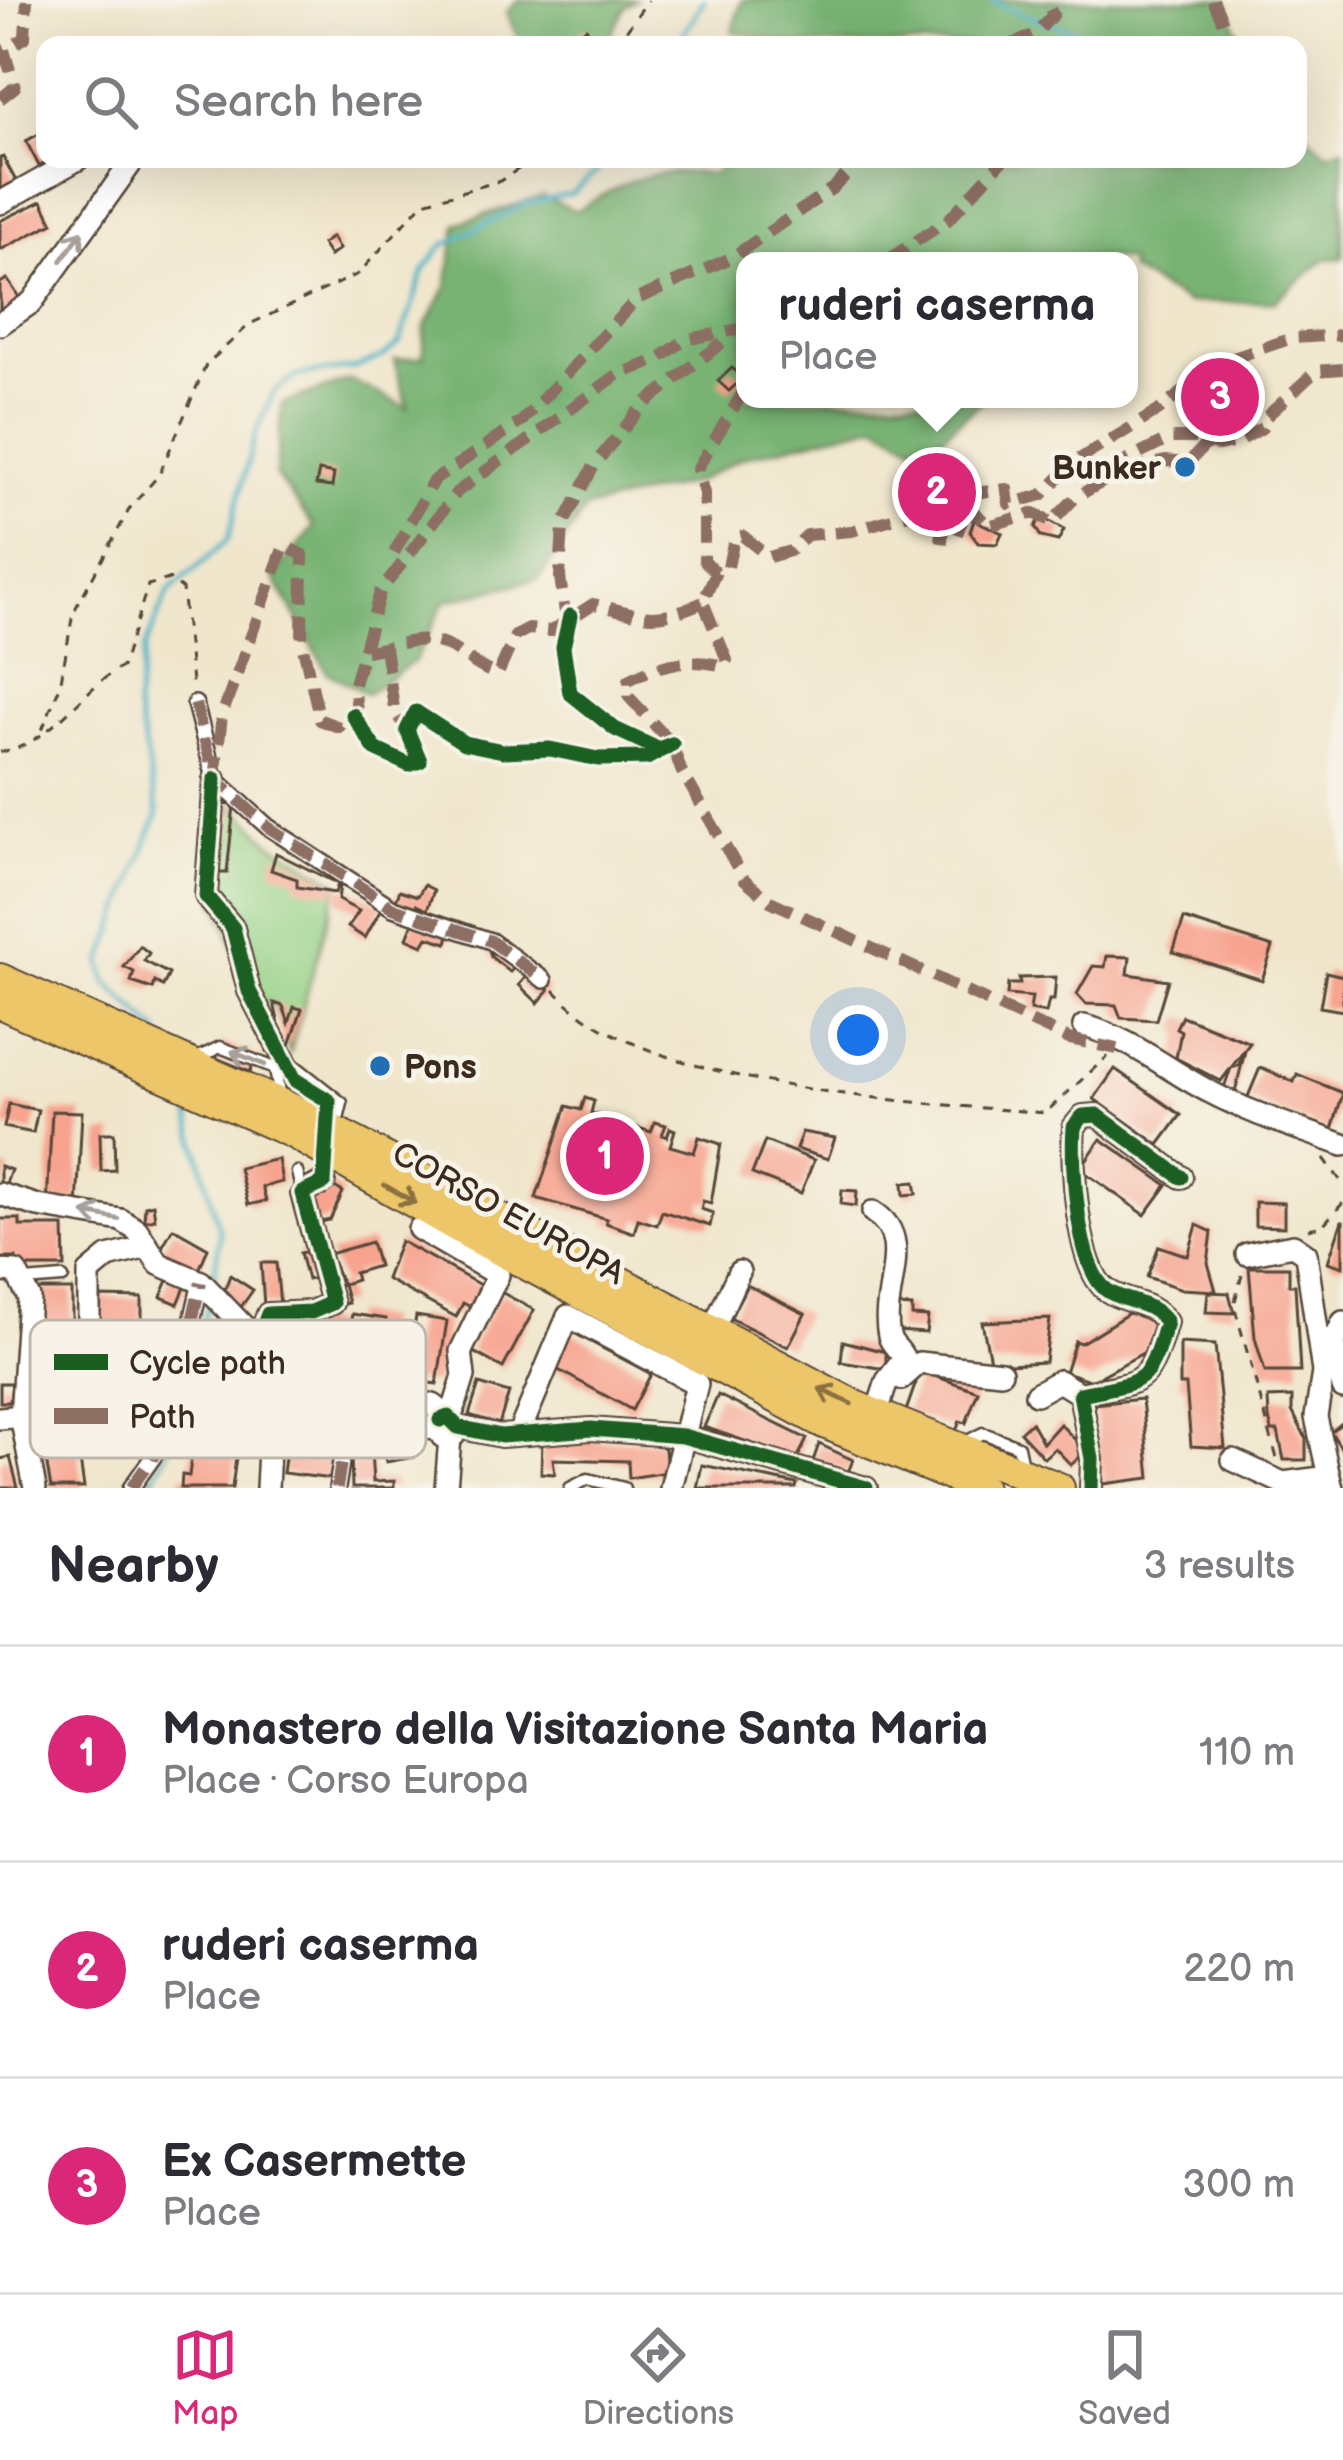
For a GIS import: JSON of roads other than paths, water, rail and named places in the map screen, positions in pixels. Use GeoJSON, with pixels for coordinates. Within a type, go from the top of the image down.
{"type":"FeatureCollection","features":[{"type":"Feature","properties":{"kind":"main road","name":"CORSO EUROPA"},"geometry":{"type":"LineString","coordinates":[[2,988],[186,1073],[468,1233],[822,1422],[981,1488]]}},
{"type":"Feature","properties":{"kind":"main road","name":"CORSO EUROPA"},"geometry":{"type":"LineString","coordinates":[[186,1073],[332,1116],[711,1333],[955,1447],[1059,1488]]}},
{"type":"Feature","properties":{"kind":"street"},"geometry":{"type":"LineString","coordinates":[[0,203],[62,168]]}},
{"type":"Feature","properties":{"kind":"street"},"geometry":{"type":"LineString","coordinates":[[0,324],[32,302],[128,168]]}},
{"type":"Feature","properties":{"kind":"street"},"geometry":{"type":"LineString","coordinates":[[195,704],[215,779],[206,896],[233,928],[248,991],[283,1060],[298,1085],[332,1116]]}},
{"type":"Feature","properties":{"kind":"street"},"geometry":{"type":"LineString","coordinates":[[215,779],[268,827],[393,908],[491,941],[544,980]]}},
{"type":"Feature","properties":{"kind":"street"},"geometry":{"type":"LineString","coordinates":[[1084,1026],[1121,1035],[1153,1061],[1234,1104],[1343,1145]]}},
{"type":"Feature","properties":{"kind":"street"},"geometry":{"type":"LineString","coordinates":[[1036,1394],[1059,1381],[1080,1394],[1138,1381],[1152,1371],[1166,1322],[1139,1300],[1113,1295],[1097,1283],[1085,1257],[1074,1127],[1083,1116],[1097,1115],[1181,1177]]}},
{"type":"Feature","properties":{"kind":"street"},"geometry":{"type":"LineString","coordinates":[[266,1320],[268,1314],[332,1303],[300,1183],[324,1181]]}},
{"type":"Feature","properties":{"kind":"street"},"geometry":{"type":"LineString","coordinates":[[0,1194],[38,1206],[121,1220],[137,1230],[159,1264],[201,1282],[240,1320]]}},
{"type":"Feature","properties":{"kind":"street"},"geometry":{"type":"LineString","coordinates":[[873,1212],[889,1222],[896,1238],[888,1331],[904,1359],[887,1381],[878,1409]]}},
{"type":"Feature","properties":{"kind":"street"},"geometry":{"type":"LineString","coordinates":[[419,1229],[498,1274],[461,1351],[464,1376],[447,1426],[446,1488]]}},
{"type":"Feature","properties":{"kind":"street"},"geometry":{"type":"LineString","coordinates":[[1233,1460],[1282,1483],[1330,1482],[1316,1417],[1323,1372],[1306,1254],[1294,1245],[1247,1254]]}},
{"type":"Feature","properties":{"kind":"street"},"geometry":{"type":"LineString","coordinates":[[89,1320],[89,1273],[108,1258],[148,1247]]}},
{"type":"Feature","properties":{"kind":"street"},"geometry":{"type":"LineString","coordinates":[[0,1271],[16,1272],[24,1280],[28,1298],[10,1417],[34,1488]]}},
{"type":"Feature","properties":{"kind":"street"},"geometry":{"type":"LineString","coordinates":[[711,1333],[739,1272]]}},
{"type":"Feature","properties":{"kind":"street"},"geometry":{"type":"LineString","coordinates":[[192,1320],[201,1282]]}},
{"type":"Feature","properties":{"kind":"street"},"geometry":{"type":"LineString","coordinates":[[519,1433],[568,1316],[697,1384],[671,1488]]}},
{"type":"Feature","properties":{"kind":"street"},"geometry":{"type":"LineString","coordinates":[[1343,1322],[1334,1342],[1343,1388]]}},
{"type":"Feature","properties":{"kind":"street"},"geometry":{"type":"LineString","coordinates":[[878,1409],[920,1363],[1001,1372]]}},
{"type":"Feature","properties":{"kind":"street"},"geometry":{"type":"LineString","coordinates":[[1080,1394],[1091,1488]]}},
{"type":"Feature","properties":{"kind":"street"},"geometry":{"type":"LineString","coordinates":[[426,1403],[441,1411],[447,1426]]}},
{"type":"Feature","properties":{"kind":"street"},"geometry":{"type":"LineString","coordinates":[[426,1425],[519,1433],[590,1429],[683,1436],[866,1488]]}},
{"type":"Feature","properties":{"kind":"street"},"geometry":{"type":"LineString","coordinates":[[131,1488],[152,1458]]}},
{"type":"Feature","properties":{"kind":"street"},"geometry":{"type":"LineString","coordinates":[[337,1488],[340,1458]]}},
{"type":"Feature","properties":{"kind":"lane"},"geometry":{"type":"LineString","coordinates":[[24,1280],[63,1278]]}},
{"type":"Feature","properties":{"kind":"lane"},"geometry":{"type":"LineString","coordinates":[[570,1488],[588,1479],[624,1488]]}},
{"type":"Feature","properties":{"kind":"waterway"},"geometry":{"type":"LineString","coordinates":[[682,36],[704,0]]}},
{"type":"Feature","properties":{"kind":"waterway"},"geometry":{"type":"LineString","coordinates":[[991,0],[1088,36]]}},
{"type":"Feature","properties":{"kind":"waterway"},"geometry":{"type":"LineString","coordinates":[[159,1032],[107,983],[102,963],[158,813],[136,706],[145,647],[169,591],[228,540],[255,434],[274,392],[299,375],[355,368],[384,356],[400,342],[424,270],[442,246],[528,203],[571,194],[601,168]]}},
{"type":"Feature","properties":{"kind":"waterway"},"geometry":{"type":"LineString","coordinates":[[185,1099],[220,1234],[213,1284]]}},
{"type":"Feature","properties":{"kind":"waterway"},"geometry":{"type":"LineString","coordinates":[[204,1320],[209,1302]]}},
{"type":"Feature","properties":{"kind":"waterway"},"geometry":{"type":"LineString","coordinates":[[148,1488],[164,1458]]}},
{"type":"Feature","properties":{"kind":"place","name":"Ex Casermette"},"geometry":{"type":"Point","coordinates":[1220,397]}},
{"type":"Feature","properties":{"kind":"place","name":"Bunker"},"geometry":{"type":"Point","coordinates":[1185,467]}},
{"type":"Feature","properties":{"kind":"place","name":"ruderi caserma"},"geometry":{"type":"Point","coordinates":[937,492]}},
{"type":"Feature","properties":{"kind":"place","name":"Pons"},"geometry":{"type":"Point","coordinates":[380,1066]}},
{"type":"Feature","properties":{"kind":"place","name":"Monastero della Visitazione Santa Maria"},"geometry":{"type":"Point","coordinates":[605,1156]}}]}
